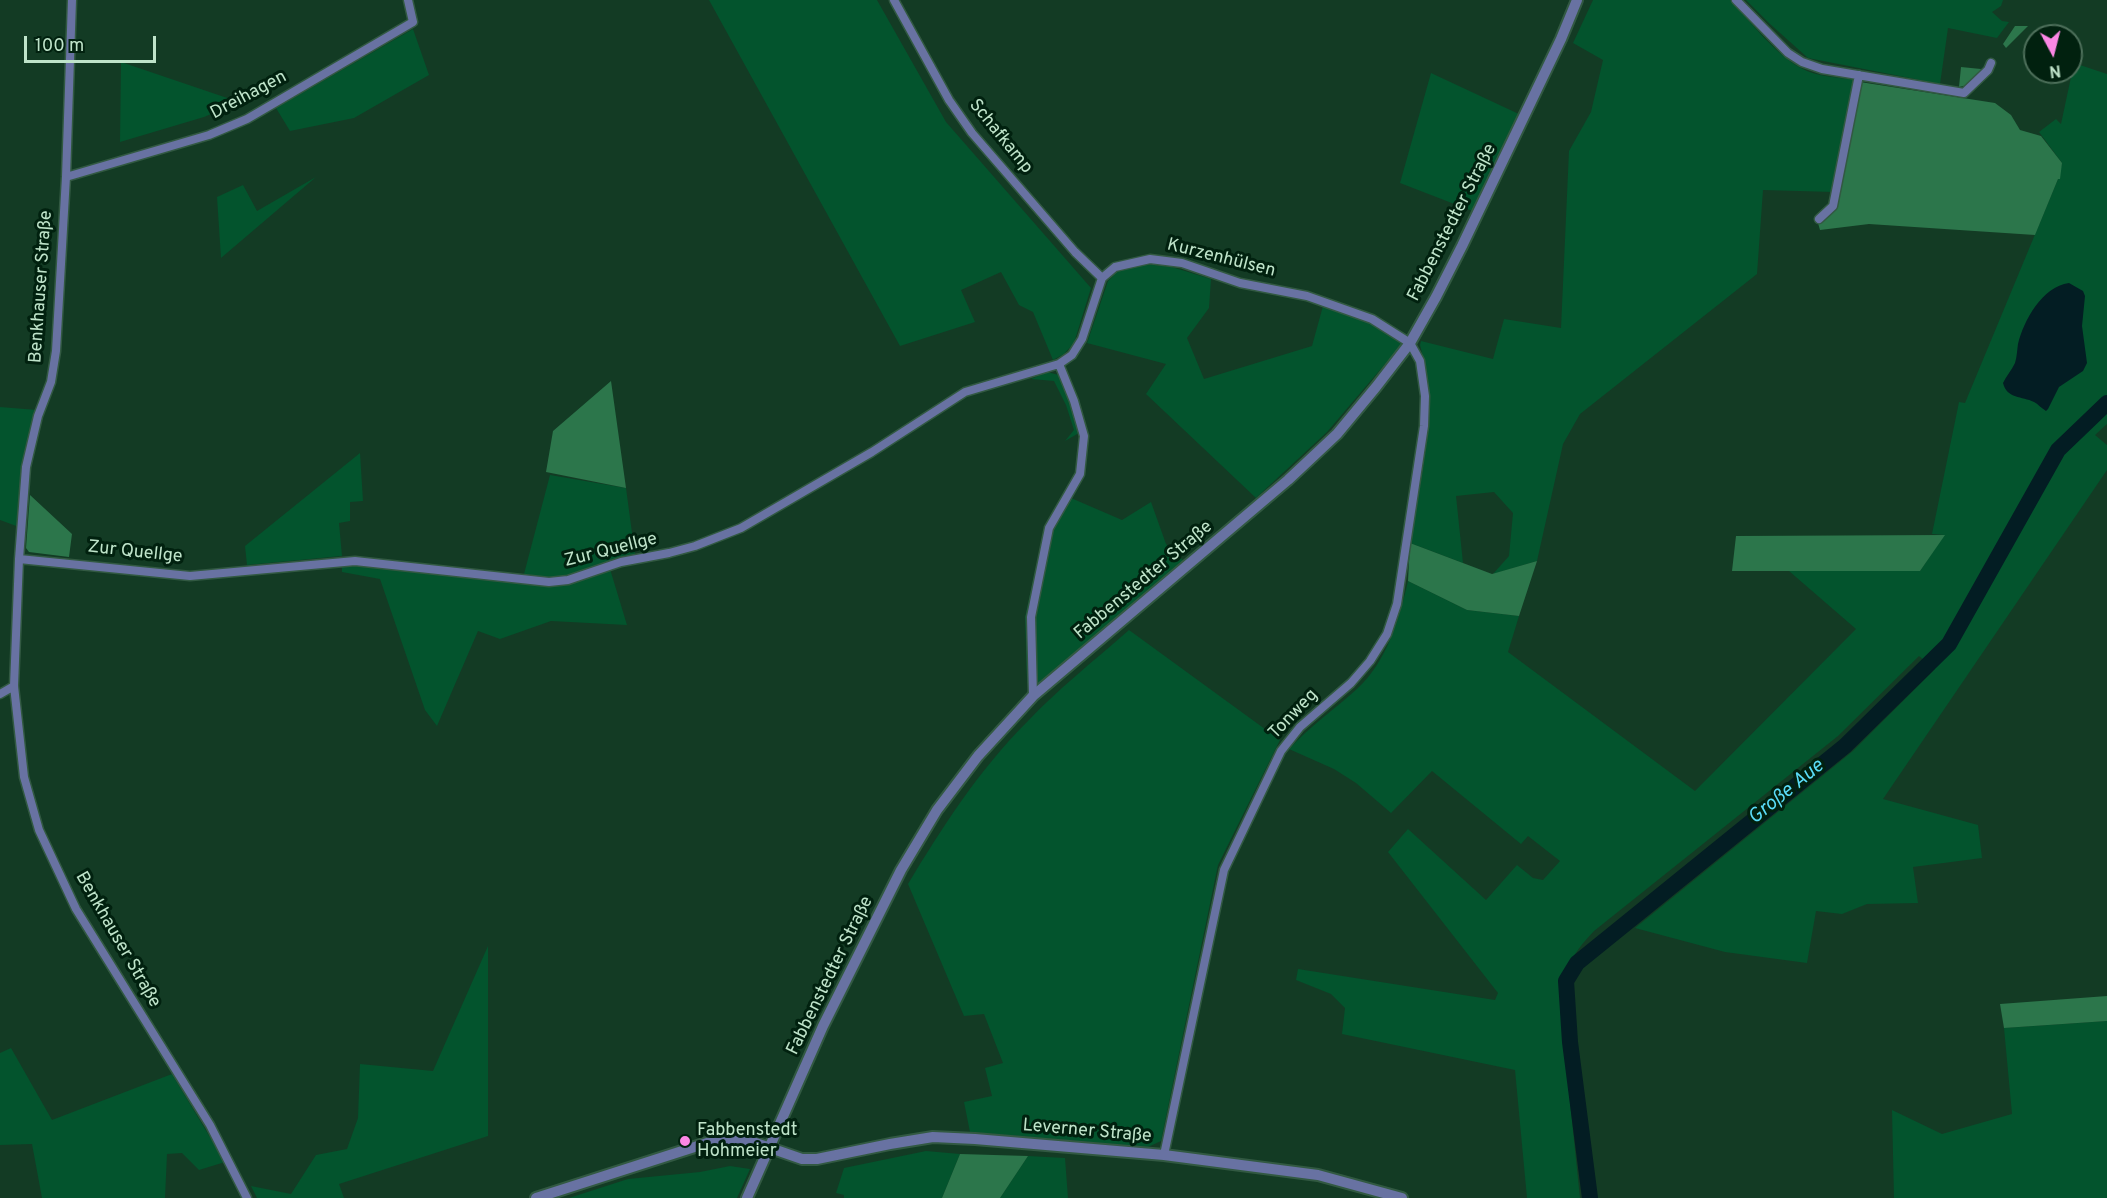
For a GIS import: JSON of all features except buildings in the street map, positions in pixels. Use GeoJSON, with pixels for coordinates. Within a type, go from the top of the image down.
{"type":"FeatureCollection","features":[{"type":"Feature","properties":{"kind":"street","name":"Benkhauser Straße"},"geometry":{"type":"LineString","coordinates":[[72,0],[66,177],[56,351],[51,382],[38,416],[26,467],[20,559],[14,686],[24,777],[43,840],[75,909],[210,1125],[247,1198]]}},
{"type":"Feature","properties":{"kind":"street","name":"Dreihagen"},"geometry":{"type":"LineString","coordinates":[[66,177],[209,135],[247,119],[413,22],[408,0]]}},
{"type":"Feature","properties":{"kind":"street","name":"Schafkamp"},"geometry":{"type":"LineString","coordinates":[[894,0],[949,100],[972,133],[1075,252],[1102,278]]}},
{"type":"Feature","properties":{"kind":"street","name":"Fabbenstedter Straße"},"geometry":{"type":"LineString","coordinates":[[747,1198],[823,1026],[901,870],[937,810],[978,756],[1033,696],[1288,480],[1337,434],[1410,343],[1462,246],[1561,39],[1577,0]]}},
{"type":"Feature","properties":{"kind":"street"},"geometry":{"type":"LineString","coordinates":[[1736,0],[1788,53],[1802,62],[1822,69],[1964,93],[1988,70],[1991,63]]}},
{"type":"Feature","properties":{"kind":"street"},"geometry":{"type":"LineString","coordinates":[[1819,219],[1833,206],[1859,75]]}},
{"type":"Feature","properties":{"kind":"street","name":"Kurzenhülsen"},"geometry":{"type":"LineString","coordinates":[[1102,278],[1115,267],[1150,259],[1182,263],[1240,283],[1307,296],[1372,318],[1410,343]]}},
{"type":"Feature","properties":{"kind":"street"},"geometry":{"type":"LineString","coordinates":[[1033,696],[1031,617],[1049,528],[1080,474],[1084,436],[1074,401],[1059,364],[1072,355],[1082,339],[1102,278]]}},
{"type":"Feature","properties":{"kind":"street","name":"Tonweg"},"geometry":{"type":"LineString","coordinates":[[1164,1155],[1227,862],[1281,751],[1300,727],[1351,683],[1370,661],[1387,634],[1397,604],[1424,426],[1425,396],[1420,361],[1410,343]]}},
{"type":"Feature","properties":{"kind":"street","name":"Zur Quellge"},"geometry":{"type":"LineString","coordinates":[[20,559],[190,576],[356,561],[549,582],[568,580],[621,562],[695,546],[741,528],[872,453],[966,392],[1059,364]]}},
{"type":"Feature","properties":{"kind":"street"},"geometry":{"type":"LineString","coordinates":[[0,694],[14,686]]}},
{"type":"Feature","properties":{"kind":"street","name":"Leverner Straße"},"geometry":{"type":"LineString","coordinates":[[536,1198],[706,1143],[738,1139],[802,1159],[817,1159],[933,1137],[1164,1155],[1318,1175],[1402,1198]]}},
{"type":"Feature","properties":{"kind":"green space"},"geometry":{"type":"Polygon","coordinates":[[[709,0],[877,0],[946,122],[1091,288],[1074,343],[1064,354],[1053,360],[1033,312],[1019,305],[1001,272],[961,290],[975,322],[900,346],[709,0]]]}},
{"type":"Feature","properties":{"kind":"green space"},"geometry":{"type":"Polygon","coordinates":[[[1593,0],[1730,0],[1772,46],[1791,62],[1813,73],[1856,80],[1834,192],[1763,190],[1757,274],[1580,414],[1563,444],[1537,561],[1493,574],[1509,556],[1513,513],[1494,492],[1456,496],[1463,563],[1410,543],[1423,468],[1428,419],[1428,395],[1420,345],[1421,341],[1493,359],[1504,319],[1561,328],[1569,151],[1591,112],[1603,60],[1573,43],[1593,0]]]}},
{"type":"Feature","properties":{"kind":"green space"},"geometry":{"type":"Polygon","coordinates":[[[1746,0],[2003,0],[2001,6],[1992,12],[2002,21],[2009,22],[1997,38],[1948,28],[1940,84],[1808,58],[1746,0]]]}},
{"type":"Feature","properties":{"kind":"green space"},"geometry":{"type":"Polygon","coordinates":[[[2015,26],[2023,26],[2023,31],[2006,48],[2003,44],[2015,26]]]}},
{"type":"Feature","properties":{"kind":"green space"},"geometry":{"type":"Polygon","coordinates":[[[413,29],[429,75],[354,118],[290,131],[276,108],[413,29]]]}},
{"type":"Feature","properties":{"kind":"green space"},"geometry":{"type":"Polygon","coordinates":[[[121,62],[239,102],[204,117],[120,142],[121,62]]]}},
{"type":"Feature","properties":{"kind":"green space"},"geometry":{"type":"Polygon","coordinates":[[[2083,66],[2107,74],[2107,424],[2095,435],[2107,445],[2107,470],[1883,799],[1978,825],[1982,858],[1913,867],[1918,903],[1867,904],[1842,914],[1816,911],[1807,963],[1725,952],[1635,928],[1853,751],[1935,669],[1919,656],[1838,736],[1594,931],[1579,948],[1563,982],[1560,1005],[1580,1198],[1527,1198],[1515,1070],[1342,1034],[1345,1008],[1331,994],[1296,980],[1298,969],[1495,1000],[1498,993],[1388,852],[1408,829],[1486,900],[1517,865],[1533,878],[1543,880],[1560,861],[1528,836],[1521,844],[1432,771],[1391,813],[1356,783],[1334,769],[1289,749],[1358,688],[1377,665],[1391,639],[1408,581],[1467,610],[1519,616],[1508,652],[1695,791],[1856,629],[1789,571],[1920,571],[1944,535],[1932,534],[1959,402],[1965,403],[2058,179],[2062,163],[2039,132],[2056,119],[2061,124],[2070,84],[2083,84],[2083,66]]]}},
{"type":"Feature","properties":{"kind":"green space"},"geometry":{"type":"Polygon","coordinates":[[[1961,67],[1981,69],[1973,81],[1959,87],[1961,67]]]}},
{"type":"Feature","properties":{"kind":"green space"},"geometry":{"type":"Polygon","coordinates":[[[1431,73],[1521,115],[1475,212],[1400,183],[1431,73]]]}},
{"type":"Feature","properties":{"kind":"green space"},"geometry":{"type":"Polygon","coordinates":[[[1860,82],[1995,103],[2011,115],[2020,130],[2041,136],[2062,163],[2060,179],[2058,179],[2035,235],[1869,224],[1820,230],[1818,223],[1835,208],[1860,82]]]}},
{"type":"Feature","properties":{"kind":"green space"},"geometry":{"type":"Polygon","coordinates":[[[316,177],[221,258],[217,197],[243,185],[257,211],[316,177]]]}},
{"type":"Feature","properties":{"kind":"green space"},"geometry":{"type":"Polygon","coordinates":[[[1145,264],[1172,267],[1211,279],[1209,308],[1187,338],[1204,379],[1312,346],[1323,306],[1371,323],[1403,343],[1327,432],[1256,498],[1146,394],[1166,364],[1087,343],[1108,281],[1118,271],[1145,264]]]}},
{"type":"Feature","properties":{"kind":"green space"},"geometry":{"type":"Polygon","coordinates":[[[1047,372],[1059,375],[1072,401],[1079,433],[1065,441],[1074,430],[1066,405],[1054,381],[1031,379],[1047,372]]]}},
{"type":"Feature","properties":{"kind":"green space"},"geometry":{"type":"Polygon","coordinates":[[[611,381],[626,488],[546,472],[553,431],[611,381]]]}},
{"type":"Feature","properties":{"kind":"green space"},"geometry":{"type":"Polygon","coordinates":[[[0,407],[37,410],[19,527],[0,520],[0,407]]]}},
{"type":"Feature","properties":{"kind":"green space"},"geometry":{"type":"Polygon","coordinates":[[[360,453],[363,501],[350,502],[350,521],[339,523],[342,556],[247,565],[245,546],[360,453]]]}},
{"type":"Feature","properties":{"kind":"green space"},"geometry":{"type":"Polygon","coordinates":[[[550,475],[626,488],[635,555],[553,578],[524,574],[550,475]]]}},
{"type":"Feature","properties":{"kind":"green space"},"geometry":{"type":"Polygon","coordinates":[[[30,495],[72,534],[69,557],[29,552],[26,548],[30,495]]]}},
{"type":"Feature","properties":{"kind":"green space"},"geometry":{"type":"Polygon","coordinates":[[[1064,495],[1122,520],[1151,502],[1166,544],[1185,562],[1037,686],[1027,683],[1025,617],[1041,544],[1064,495]]]}},
{"type":"Feature","properties":{"kind":"green space"},"geometry":{"type":"Polygon","coordinates":[[[1945,535],[1920,571],[1732,571],[1736,536],[1945,535]]]}},
{"type":"Feature","properties":{"kind":"green space"},"geometry":{"type":"Polygon","coordinates":[[[1410,543],[1492,574],[1537,561],[1519,616],[1467,610],[1408,581],[1410,543]]]}},
{"type":"Feature","properties":{"kind":"green space"},"geometry":{"type":"Polygon","coordinates":[[[355,563],[549,585],[610,569],[627,625],[551,621],[500,639],[478,631],[437,726],[425,710],[380,579],[342,572],[342,565],[355,563]]]}},
{"type":"Feature","properties":{"kind":"green space"},"geometry":{"type":"Polygon","coordinates":[[[1129,630],[1280,740],[1218,865],[1161,1141],[1148,1147],[970,1132],[964,1102],[992,1096],[985,1068],[1003,1063],[984,1014],[964,1016],[908,884],[963,799],[993,759],[1051,698],[1129,630]]]}},
{"type":"Feature","properties":{"kind":"green space"},"geometry":{"type":"Polygon","coordinates":[[[488,946],[488,1136],[339,1184],[344,1198],[257,1198],[251,1186],[291,1194],[316,1155],[347,1149],[358,1118],[360,1064],[433,1071],[488,946]]]}},
{"type":"Feature","properties":{"kind":"green space"},"geometry":{"type":"Polygon","coordinates":[[[2107,996],[2107,1021],[2004,1028],[2000,1004],[2107,996]]]}},
{"type":"Feature","properties":{"kind":"green space"},"geometry":{"type":"Polygon","coordinates":[[[2107,1021],[2107,1198],[1894,1198],[1892,1110],[1942,1134],[2012,1114],[2004,1028],[2107,1021]]]}},
{"type":"Feature","properties":{"kind":"green space"},"geometry":{"type":"Polygon","coordinates":[[[11,1048],[52,1120],[172,1074],[225,1162],[199,1170],[182,1153],[167,1154],[165,1198],[42,1198],[32,1144],[0,1145],[0,1053],[11,1048]]]}},
{"type":"Feature","properties":{"kind":"green space"},"geometry":{"type":"Polygon","coordinates":[[[926,1151],[960,1154],[942,1198],[844,1198],[844,1195],[836,1193],[844,1168],[926,1151]]]}},
{"type":"Feature","properties":{"kind":"green space"},"geometry":{"type":"Polygon","coordinates":[[[960,1154],[1028,1156],[1000,1198],[942,1198],[960,1154]]]}},
{"type":"Feature","properties":{"kind":"green space"},"geometry":{"type":"Polygon","coordinates":[[[1028,1156],[1065,1158],[1068,1198],[1000,1198],[1028,1156]]]}},
{"type":"Feature","properties":{"kind":"green space"},"geometry":{"type":"Polygon","coordinates":[[[730,1166],[750,1169],[737,1198],[569,1198],[628,1179],[700,1172],[730,1166]]]}},
{"type":"Feature","properties":{"kind":"water"},"geometry":{"type":"Polygon","coordinates":[[[2069,283],[2083,291],[2085,296],[2082,326],[2087,363],[2083,371],[2059,387],[2046,411],[2034,402],[2011,394],[2003,383],[2015,363],[2018,344],[2030,315],[2050,291],[2069,283]]]}},
{"type":"Feature","properties":{"kind":"waterway","name":"Große Aue"},"geometry":{"type":"LineString","coordinates":[[1590,1198],[1570,1042],[1566,981],[1577,963],[1845,746],[1949,644],[2058,450],[2107,403]]}},
{"type":"Feature","properties":{"kind":"place","name":"Fabbenstedt Hohmeier"},"geometry":{"type":"Point","coordinates":[685,1141]}}]}
